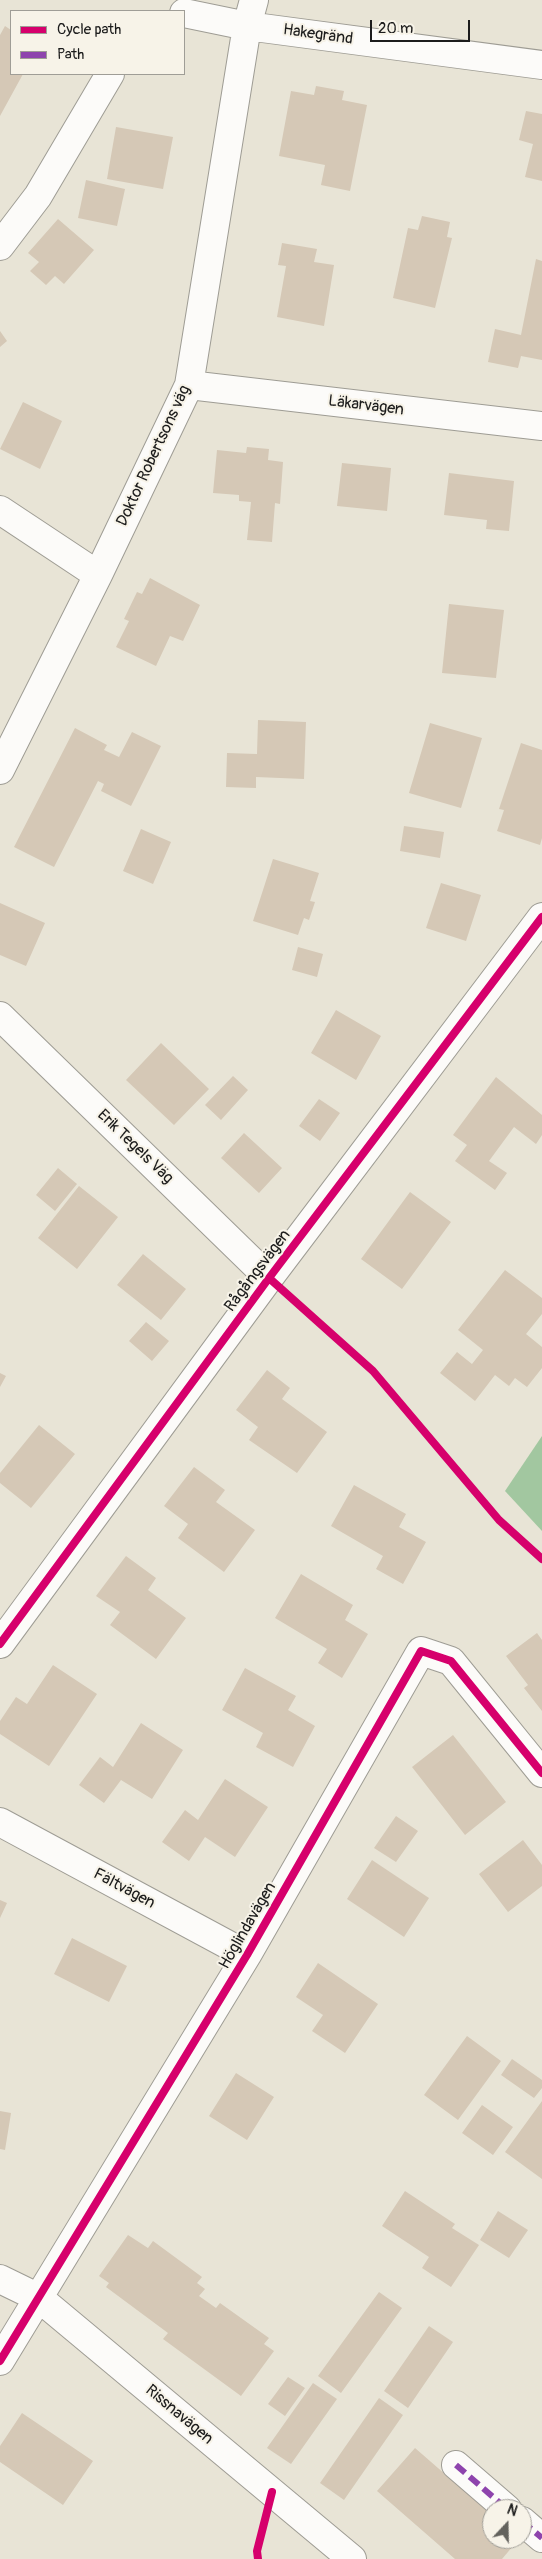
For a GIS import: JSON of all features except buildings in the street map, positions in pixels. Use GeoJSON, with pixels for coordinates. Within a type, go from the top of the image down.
{"type":"FeatureCollection","features":[{"type":"Feature","properties":{"kind":"street","name":"Hakegränd"},"geometry":{"type":"LineString","coordinates":[[185,13],[250,13],[542,65]]}},
{"type":"Feature","properties":{"kind":"street","name":"Doktor Robertsons väg"},"geometry":{"type":"LineString","coordinates":[[0,770],[98,576],[189,385],[250,13]]}},
{"type":"Feature","properties":{"kind":"street"},"geometry":{"type":"LineString","coordinates":[[0,246],[38,196],[109,75]]}},
{"type":"Feature","properties":{"kind":"street","name":"Läkarvägen"},"geometry":{"type":"LineString","coordinates":[[189,385],[542,426]]}},
{"type":"Feature","properties":{"kind":"street"},"geometry":{"type":"LineString","coordinates":[[0,510],[98,576]]}},
{"type":"Feature","properties":{"kind":"street","name":"Rågångsvägen"},"geometry":{"type":"LineString","coordinates":[[0,1644],[269,1278],[542,917]]}},
{"type":"Feature","properties":{"kind":"street","name":"Erik Tegels Väg"},"geometry":{"type":"LineString","coordinates":[[0,1016],[269,1278]]}},
{"type":"Feature","properties":{"kind":"street","name":"Höglindavägen"},"geometry":{"type":"LineString","coordinates":[[0,2361],[248,1955],[421,1651],[451,1662],[542,1773]]}},
{"type":"Feature","properties":{"kind":"street","name":"Fältvägen"},"geometry":{"type":"LineString","coordinates":[[0,1822],[248,1955]]}},
{"type":"Feature","properties":{"kind":"street","name":"Rissnavägen"},"geometry":{"type":"LineString","coordinates":[[0,2279],[39,2298],[352,2559]]}},
{"type":"Feature","properties":{"kind":"street"},"geometry":{"type":"LineString","coordinates":[[456,2465],[496,2499]]}},
{"type":"Feature","properties":{"kind":"street"},"geometry":{"type":"LineString","coordinates":[[532,2530],[542,2538]]}},
{"type":"Feature","properties":{"kind":"green space"},"geometry":{"type":"Polygon","coordinates":[[[542,1436],[542,1531],[505,1491],[542,1436]]]}},
{"type":"Feature","properties":{"kind":"marked path"},"geometry":{"type":"LineString","coordinates":[[456,2465],[495,2499]]}},
{"type":"Feature","properties":{"kind":"marked path"},"geometry":{"type":"LineString","coordinates":[[532,2530],[542,2538]]}},
{"type":"Feature","properties":{"kind":"cycle path"},"geometry":{"type":"LineString","coordinates":[[0,1644],[269,1278],[542,917]]}},
{"type":"Feature","properties":{"kind":"cycle path"},"geometry":{"type":"LineString","coordinates":[[269,1278],[373,1371],[499,1520],[542,1559]]}},
{"type":"Feature","properties":{"kind":"cycle path"},"geometry":{"type":"LineString","coordinates":[[0,2361],[247,1955],[421,1651],[451,1661],[542,1773]]}},
{"type":"Feature","properties":{"kind":"cycle path"},"geometry":{"type":"LineString","coordinates":[[258,2559],[257,2551],[272,2492]]}}]}
